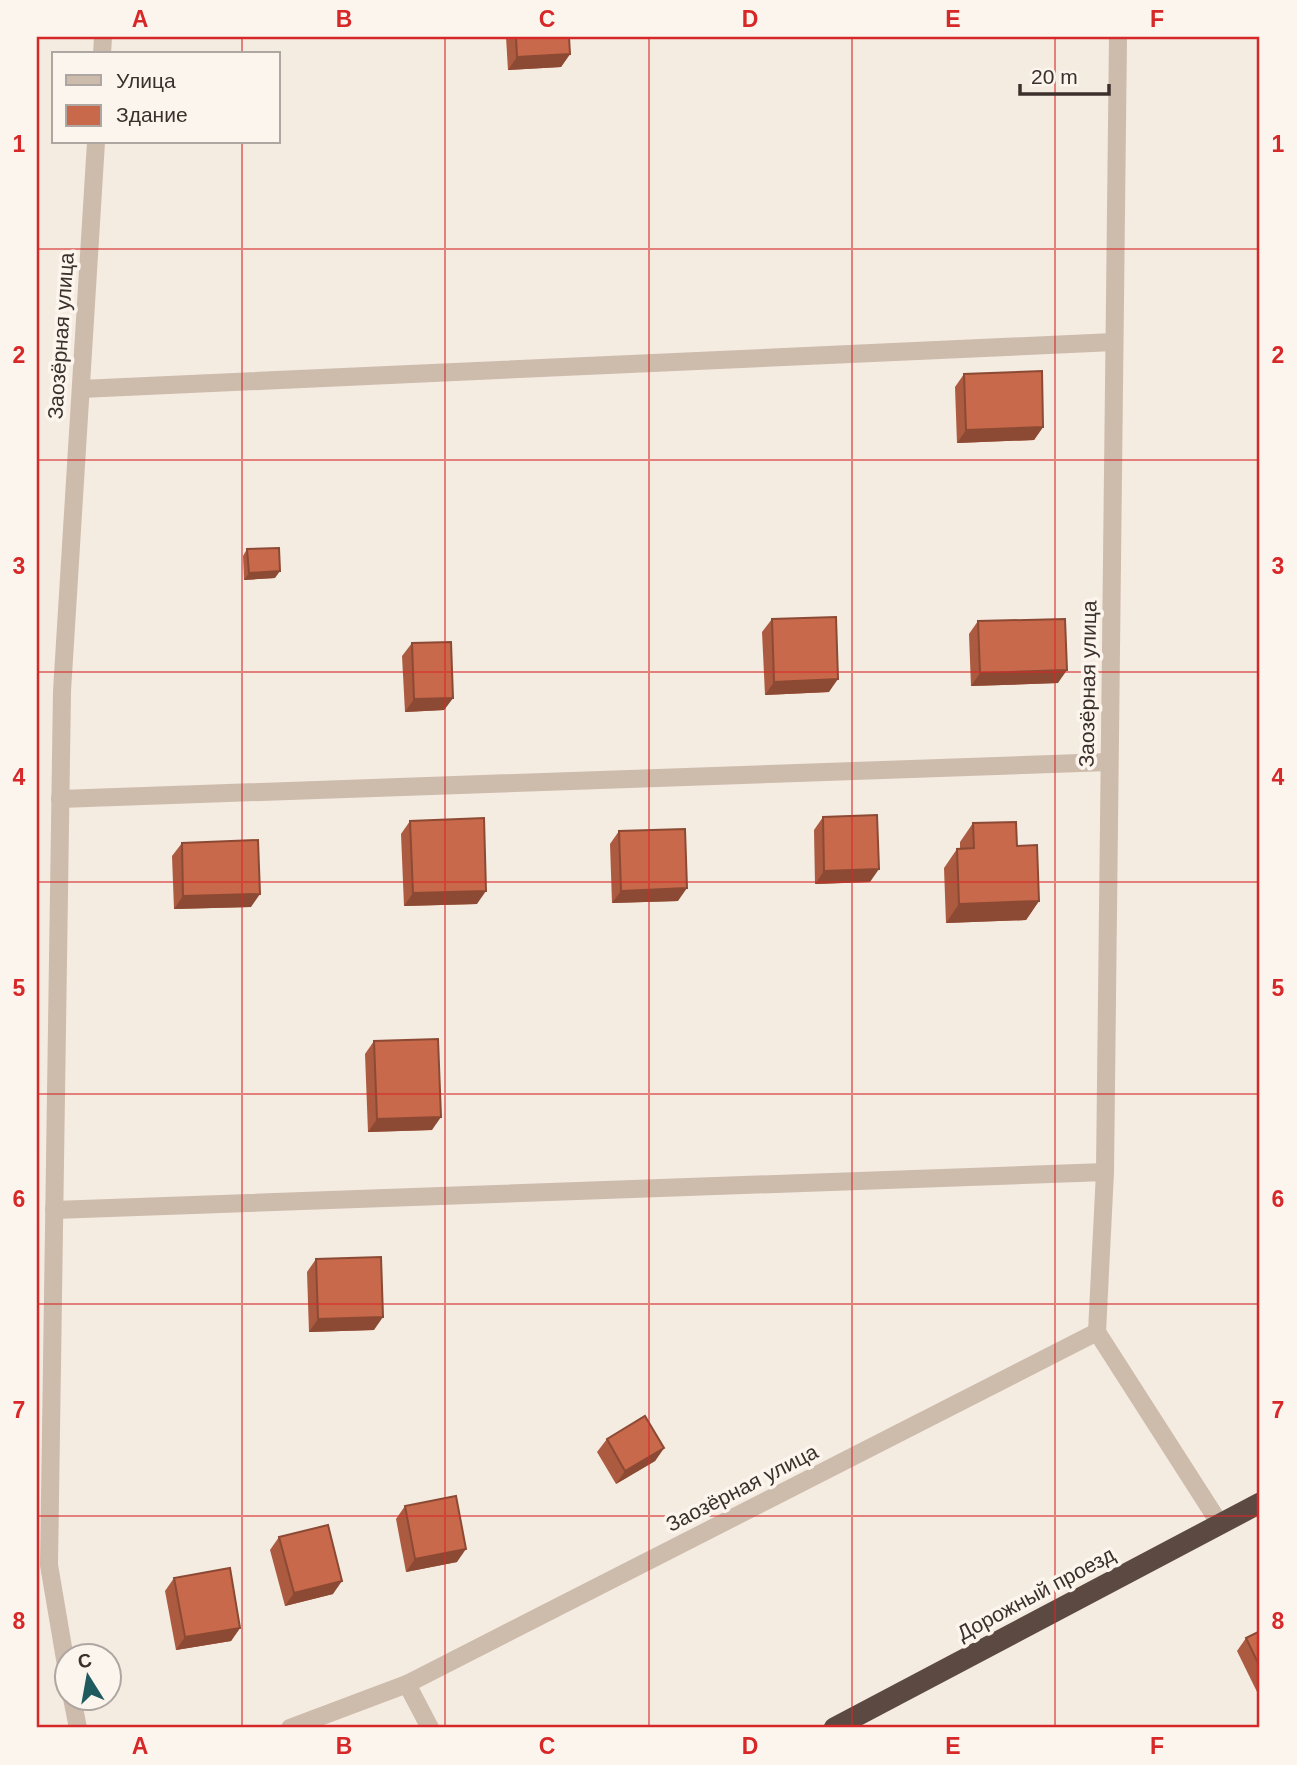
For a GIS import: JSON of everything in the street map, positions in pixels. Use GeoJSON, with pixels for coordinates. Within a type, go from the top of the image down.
{"type":"FeatureCollection","features":[{"type":"Feature","properties":{"kind":"highway","name":"Дорожный проезд"},"geometry":{"type":"LineString","coordinates":[[834,1728],[1260,1503]]}},
{"type":"Feature","properties":{"kind":"street","name":"Заозёрная улица"},"geometry":{"type":"LineString","coordinates":[[290,1728],[407,1684],[1097,1332],[1105,1172],[1118,37]]}},
{"type":"Feature","properties":{"kind":"street","name":"Заозёрная улица"},"geometry":{"type":"LineString","coordinates":[[62,1642],[49,1564],[62,691],[96,144]]}},
{"type":"Feature","properties":{"kind":"street"},"geometry":{"type":"LineString","coordinates":[[81,389],[1114,342]]}},
{"type":"Feature","properties":{"kind":"street"},"geometry":{"type":"LineString","coordinates":[[60,799],[1110,762]]}},
{"type":"Feature","properties":{"kind":"street"},"geometry":{"type":"LineString","coordinates":[[54,1210],[1105,1172]]}},
{"type":"Feature","properties":{"kind":"street"},"geometry":{"type":"LineString","coordinates":[[1097,1332],[1220,1524]]}},
{"type":"Feature","properties":{"kind":"street"},"geometry":{"type":"LineString","coordinates":[[407,1684],[430,1728]]}},
{"type":"Feature","properties":{"kind":"building"},"geometry":{"type":"Polygon","coordinates":[[[516,37],[569,37],[570,54],[517,57],[516,37]]]}},
{"type":"Feature","properties":{"kind":"building"},"geometry":{"type":"Polygon","coordinates":[[[1042,371],[1043,427],[966,430],[964,374],[1042,371]]]}},
{"type":"Feature","properties":{"kind":"building"},"geometry":{"type":"Polygon","coordinates":[[[279,548],[280,571],[249,573],[247,549],[279,548]]]}},
{"type":"Feature","properties":{"kind":"building"},"geometry":{"type":"Polygon","coordinates":[[[836,617],[838,679],[774,682],[772,619],[836,617]]]}},
{"type":"Feature","properties":{"kind":"building"},"geometry":{"type":"Polygon","coordinates":[[[1065,619],[1067,670],[980,673],[978,621],[1065,619]]]}},
{"type":"Feature","properties":{"kind":"building"},"geometry":{"type":"Polygon","coordinates":[[[451,642],[453,698],[414,699],[412,643],[451,642]]]}},
{"type":"Feature","properties":{"kind":"building"},"geometry":{"type":"Polygon","coordinates":[[[877,815],[879,869],[824,871],[823,817],[877,815]]]}},
{"type":"Feature","properties":{"kind":"building"},"geometry":{"type":"Polygon","coordinates":[[[484,818],[486,891],[413,893],[410,821],[484,818]]]}},
{"type":"Feature","properties":{"kind":"building"},"geometry":{"type":"Polygon","coordinates":[[[1016,822],[1017,846],[1037,845],[1039,901],[959,904],[957,849],[974,848],[973,823],[1016,822]]]}},
{"type":"Feature","properties":{"kind":"building"},"geometry":{"type":"Polygon","coordinates":[[[685,829],[687,888],[621,891],[619,831],[685,829]]]}},
{"type":"Feature","properties":{"kind":"building"},"geometry":{"type":"Polygon","coordinates":[[[258,840],[260,894],[183,896],[182,843],[258,840]]]}},
{"type":"Feature","properties":{"kind":"building"},"geometry":{"type":"Polygon","coordinates":[[[438,1039],[441,1117],[377,1119],[374,1041],[438,1039]]]}},
{"type":"Feature","properties":{"kind":"building"},"geometry":{"type":"Polygon","coordinates":[[[381,1257],[383,1317],[318,1319],[316,1259],[381,1257]]]}},
{"type":"Feature","properties":{"kind":"building"},"geometry":{"type":"Polygon","coordinates":[[[645,1416],[664,1448],[625,1471],[607,1439],[645,1416]]]}},
{"type":"Feature","properties":{"kind":"building"},"geometry":{"type":"Polygon","coordinates":[[[456,1496],[466,1549],[415,1559],[405,1506],[456,1496]]]}},
{"type":"Feature","properties":{"kind":"building"},"geometry":{"type":"Polygon","coordinates":[[[328,1525],[342,1581],[294,1593],[279,1537],[328,1525]]]}},
{"type":"Feature","properties":{"kind":"building"},"geometry":{"type":"Polygon","coordinates":[[[230,1568],[240,1628],[185,1637],[174,1578],[230,1568]]]}},
{"type":"Feature","properties":{"kind":"building"},"geometry":{"type":"Polygon","coordinates":[[[1260,1631],[1260,1667],[1246,1638],[1260,1631]]]}}]}
